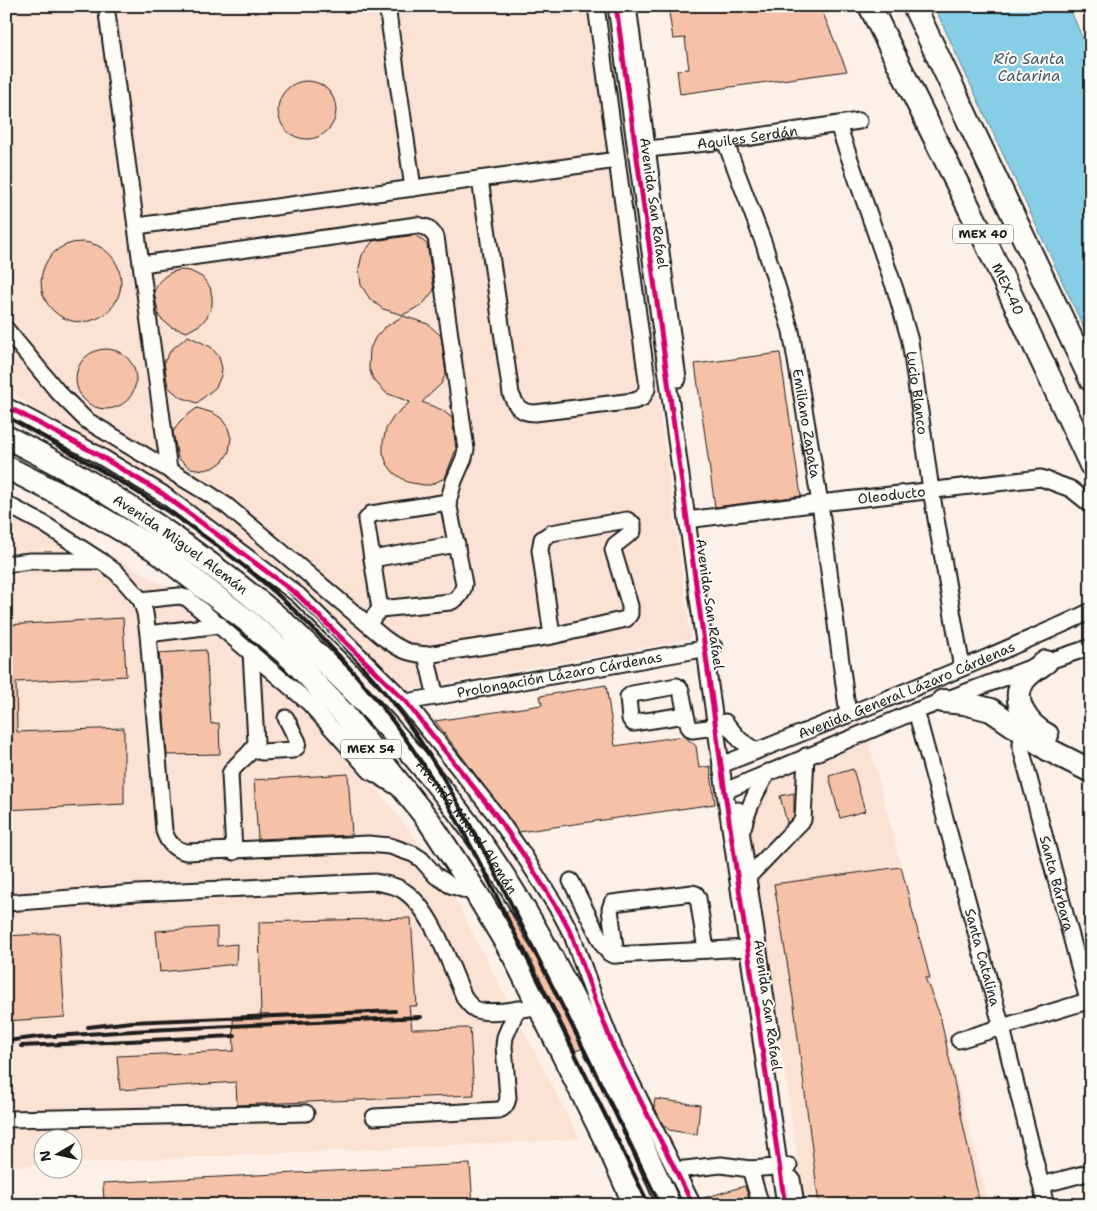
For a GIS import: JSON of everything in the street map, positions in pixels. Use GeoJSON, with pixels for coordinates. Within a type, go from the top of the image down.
{"type":"FeatureCollection","features":[{"type":"Feature","properties":{"kind":"highway","name":"MEX-40"},"geometry":{"type":"LineString","coordinates":[[870,6],[982,234],[1091,465]]}},
{"type":"Feature","properties":{"kind":"highway","name":"MEX 40"},"geometry":{"type":"LineString","coordinates":[[914,6],[1091,380]]}},
{"type":"Feature","properties":{"kind":"highway","name":"Avenida Miguel Alemán"},"geometry":{"type":"LineString","coordinates":[[6,438],[92,482],[223,573],[277,617],[348,685],[444,790],[517,897],[563,980],[611,1075],[670,1205]]}},
{"type":"Feature","properties":{"kind":"highway","name":"Avenida Miguel Alemán"},"geometry":{"type":"LineString","coordinates":[[6,467],[69,499],[154,549],[285,653],[343,713],[429,821],[477,894],[514,956],[528,1008],[609,1147],[635,1205]]}},
{"type":"Feature","properties":{"kind":"highway"},"geometry":{"type":"LineString","coordinates":[[6,479],[31,489],[69,499]]}},
{"type":"Feature","properties":{"kind":"highway"},"geometry":{"type":"LineString","coordinates":[[1046,662],[1024,680],[1020,690],[1020,703],[1031,732],[1049,750],[1091,772]]}},
{"type":"Feature","properties":{"kind":"highway"},"geometry":{"type":"LineString","coordinates":[[943,701],[974,705],[991,710],[1031,732],[1091,757]]}},
{"type":"Feature","properties":{"kind":"highway"},"geometry":{"type":"LineString","coordinates":[[563,980],[614,1048]]}},
{"type":"Feature","properties":{"kind":"highway"},"geometry":{"type":"LineString","coordinates":[[609,1147],[624,1167],[644,1205]]}},
{"type":"Feature","properties":{"kind":"street"},"geometry":{"type":"LineString","coordinates":[[106,6],[169,470]]}},
{"type":"Feature","properties":{"kind":"street"},"geometry":{"type":"LineString","coordinates":[[387,6],[413,188]]}},
{"type":"Feature","properties":{"kind":"street"},"geometry":{"type":"LineString","coordinates":[[480,179],[511,394],[518,409],[523,412],[535,413],[634,401],[642,398],[647,385],[596,6]]}},
{"type":"Feature","properties":{"kind":"street","name":"Avenida San Rafael"},"geometry":{"type":"LineString","coordinates":[[616,6],[641,150],[730,789],[748,948],[785,1166],[796,1205]]}},
{"type":"Feature","properties":{"kind":"street","name":"Avenida San Rafael"},"geometry":{"type":"LineString","coordinates":[[628,6],[641,150]]}},
{"type":"Feature","properties":{"kind":"street","name":"Aquiles Serdán"},"geometry":{"type":"LineString","coordinates":[[641,150],[725,141],[859,121]]}},
{"type":"Feature","properties":{"kind":"street","name":"Lucio Blanco"},"geometry":{"type":"LineString","coordinates":[[838,125],[904,318],[916,374],[931,490],[962,668]]}},
{"type":"Feature","properties":{"kind":"street","name":"Emiliano Zapata"},"geometry":{"type":"LineString","coordinates":[[725,141],[764,244],[791,331],[820,503],[848,715]]}},
{"type":"Feature","properties":{"kind":"street"},"geometry":{"type":"LineString","coordinates":[[137,226],[617,160]]}},
{"type":"Feature","properties":{"kind":"street"},"geometry":{"type":"LineString","coordinates":[[142,264],[417,225],[428,228],[436,237],[465,440],[464,458],[454,481],[448,502],[464,590],[457,599],[450,602],[380,609],[368,624]]}},
{"type":"Feature","properties":{"kind":"street"},"geometry":{"type":"LineString","coordinates":[[6,329],[58,392],[86,420],[209,494],[248,523],[396,647],[410,653],[426,654],[552,636],[626,619],[630,614],[630,606],[613,550],[615,545],[634,531],[633,524],[627,520],[551,533],[542,539],[540,550],[552,636]]}},
{"type":"Feature","properties":{"kind":"street"},"geometry":{"type":"LineString","coordinates":[[6,406],[95,453],[163,494],[298,595],[406,702],[495,814],[561,914],[572,935],[614,1048],[693,1205]]}},
{"type":"Feature","properties":{"kind":"street","name":"Oleoducto"},"geometry":{"type":"LineString","coordinates":[[692,519],[1041,478],[1071,489],[1091,505]]}},
{"type":"Feature","properties":{"kind":"street"},"geometry":{"type":"LineString","coordinates":[[380,609],[366,520],[367,516],[448,502]]}},
{"type":"Feature","properties":{"kind":"street"},"geometry":{"type":"LineString","coordinates":[[6,504],[44,524],[101,561],[117,573],[140,600],[145,613],[148,634],[164,831],[166,838],[174,847],[186,852],[234,852],[368,844],[390,846],[416,856],[436,876],[450,885],[477,894]]}},
{"type":"Feature","properties":{"kind":"street"},"geometry":{"type":"LineString","coordinates":[[372,559],[457,544]]}},
{"type":"Feature","properties":{"kind":"street"},"geometry":{"type":"LineString","coordinates":[[6,564],[101,561]]}},
{"type":"Feature","properties":{"kind":"street"},"geometry":{"type":"LineString","coordinates":[[140,600],[184,596],[220,625],[314,708],[370,770],[406,792]]}},
{"type":"Feature","properties":{"kind":"street","name":"Avenida General Lázaro Cárdenas"},"geometry":{"type":"LineString","coordinates":[[726,763],[962,668],[1091,611]]}},
{"type":"Feature","properties":{"kind":"street"},"geometry":{"type":"LineString","coordinates":[[148,634],[220,625]]}},
{"type":"Feature","properties":{"kind":"street","name":"Prolongación Lázaro Cárdenas"},"geometry":{"type":"LineString","coordinates":[[406,702],[709,647]]}},
{"type":"Feature","properties":{"kind":"street","name":"Avenida General Lázaro Cárdenas"},"geometry":{"type":"LineString","coordinates":[[730,789],[916,711],[1046,662],[1087,649]]}},
{"type":"Feature","properties":{"kind":"street"},"geometry":{"type":"LineString","coordinates":[[234,852],[230,774],[253,750],[256,739],[251,652]]}},
{"type":"Feature","properties":{"kind":"street"},"geometry":{"type":"LineString","coordinates":[[426,654],[436,697]]}},
{"type":"Feature","properties":{"kind":"street","name":"Santa Catalina"},"geometry":{"type":"LineString","coordinates":[[916,711],[1002,1028],[1046,1205]]}},
{"type":"Feature","properties":{"kind":"street"},"geometry":{"type":"LineString","coordinates":[[686,715],[692,730],[721,725],[756,751]]}},
{"type":"Feature","properties":{"kind":"street"},"geometry":{"type":"LineString","coordinates":[[253,750],[262,752],[293,750],[297,747],[298,742],[286,718]]}},
{"type":"Feature","properties":{"kind":"street","name":"Santa Bárbara"},"geometry":{"type":"LineString","coordinates":[[1031,732],[1021,743],[1026,766],[1090,1000]]}},
{"type":"Feature","properties":{"kind":"street"},"geometry":{"type":"LineString","coordinates":[[1026,766],[1034,755],[1043,750],[1049,750]]}},
{"type":"Feature","properties":{"kind":"street"},"geometry":{"type":"LineString","coordinates":[[748,876],[803,820],[806,756]]}},
{"type":"Feature","properties":{"kind":"street"},"geometry":{"type":"LineString","coordinates":[[742,835],[748,810],[768,772]]}},
{"type":"Feature","properties":{"kind":"street","name":"Avenida San Rafael"},"geometry":{"type":"LineString","coordinates":[[730,789],[742,835],[748,876],[785,1166],[785,1205]]}},
{"type":"Feature","properties":{"kind":"street"},"geometry":{"type":"LineString","coordinates":[[571,881],[603,945],[609,953],[616,955],[748,948]]}},
{"type":"Feature","properties":{"kind":"street"},"geometry":{"type":"LineString","coordinates":[[6,903],[137,893],[365,882],[390,885],[404,891],[418,904],[432,924],[465,999],[470,1006],[480,1010],[528,1008]]}},
{"type":"Feature","properties":{"kind":"street"},"geometry":{"type":"LineString","coordinates":[[616,955],[610,909],[612,903],[692,892],[698,898],[706,950]]}},
{"type":"Feature","properties":{"kind":"street"},"geometry":{"type":"LineString","coordinates":[[959,1040],[1090,1000]]}},
{"type":"Feature","properties":{"kind":"street"},"geometry":{"type":"LineString","coordinates":[[374,1117],[502,1109],[508,1098],[504,1042],[528,1008]]}},
{"type":"Feature","properties":{"kind":"street"},"geometry":{"type":"LineString","coordinates":[[6,1119],[306,1113]]}},
{"type":"Feature","properties":{"kind":"street"},"geometry":{"type":"LineString","coordinates":[[676,1170],[721,1165],[750,1170],[785,1166]]}},
{"type":"Feature","properties":{"kind":"street"},"geometry":{"type":"LineString","coordinates":[[750,1170],[761,1205]]}},
{"type":"Feature","properties":{"kind":"street"},"geometry":{"type":"LineString","coordinates":[[1041,1185],[1091,1172]]}},
{"type":"Feature","properties":{"kind":"shaded area"},"geometry":{"type":"Polygon","coordinates":[[[6,6],[603,6],[691,639],[402,691],[285,572],[28,404],[6,386],[6,6]]]}},
{"type":"Feature","properties":{"kind":"shaded area"},"geometry":{"type":"Polygon","coordinates":[[[6,496],[167,587],[315,710],[438,867],[580,1139],[82,1163],[82,1128],[32,1128],[32,1165],[6,1166],[6,496]]]}},
{"type":"Feature","properties":{"kind":"shaded area"},"geometry":{"type":"Polygon","coordinates":[[[863,721],[989,1205],[804,1205],[742,775],[863,721]]]}},
{"type":"Feature","properties":{"kind":"water","name":"Río Santa Catarina"},"geometry":{"type":"Polygon","coordinates":[[[934,6],[1069,6],[1091,59],[1091,343],[934,6]]]}},
{"type":"Feature","properties":{"kind":"building"},"geometry":{"type":"Polygon","coordinates":[[[668,6],[820,6],[847,71],[680,94],[677,70],[689,69],[685,38],[673,39],[668,6]]]}},
{"type":"Feature","properties":{"kind":"building"},"geometry":{"type":"Polygon","coordinates":[[[307,81],[318,83],[331,94],[336,110],[334,121],[323,134],[307,139],[296,137],[283,126],[278,110],[280,99],[291,86],[307,81]]]}},
{"type":"Feature","properties":{"kind":"building"},"geometry":{"type":"Polygon","coordinates":[[[415,235],[427,244],[434,290],[423,304],[403,315],[383,309],[370,299],[361,285],[359,268],[362,255],[373,241],[415,235]]]}},
{"type":"Feature","properties":{"kind":"building"},"geometry":{"type":"Polygon","coordinates":[[[81,242],[96,245],[109,254],[118,267],[121,282],[118,297],[109,310],[96,319],[81,322],[66,319],[53,310],[44,297],[41,282],[44,267],[53,254],[66,245],[81,242]]]}},
{"type":"Feature","properties":{"kind":"building"},"geometry":{"type":"Polygon","coordinates":[[[180,270],[190,271],[202,277],[210,287],[212,297],[212,306],[207,317],[201,324],[187,332],[171,327],[159,317],[154,292],[158,283],[164,277],[180,270]]]}},
{"type":"Feature","properties":{"kind":"building"},"geometry":{"type":"Polygon","coordinates":[[[403,316],[428,324],[441,336],[446,374],[441,384],[422,402],[442,410],[452,418],[456,449],[445,478],[430,485],[407,482],[394,473],[387,464],[383,453],[386,429],[394,416],[410,402],[386,393],[373,379],[369,368],[370,349],[375,338],[384,328],[403,316]]]}},
{"type":"Feature","properties":{"kind":"building"},"geometry":{"type":"Polygon","coordinates":[[[188,336],[211,347],[219,357],[222,368],[216,387],[197,403],[180,397],[168,387],[164,362],[171,350],[188,336]]]}},
{"type":"Feature","properties":{"kind":"building"},"geometry":{"type":"Polygon","coordinates":[[[106,349],[122,354],[127,358],[131,363],[136,379],[131,395],[127,400],[122,404],[106,409],[90,404],[85,400],[81,395],[76,379],[81,363],[85,358],[90,354],[106,349]]]}},
{"type":"Feature","properties":{"kind":"building"},"geometry":{"type":"Polygon","coordinates":[[[780,353],[801,496],[715,507],[695,364],[780,353]]]}},
{"type":"Feature","properties":{"kind":"building"},"geometry":{"type":"Polygon","coordinates":[[[197,408],[213,413],[221,418],[228,428],[231,438],[229,452],[223,461],[215,467],[205,470],[190,468],[178,458],[173,432],[180,421],[197,408]]]}},
{"type":"Feature","properties":{"kind":"building"},"geometry":{"type":"Polygon","coordinates":[[[123,618],[126,676],[16,682],[17,732],[124,728],[124,804],[6,810],[6,625],[123,618]]]}},
{"type":"Feature","properties":{"kind":"building"},"geometry":{"type":"Polygon","coordinates":[[[206,650],[211,724],[219,723],[220,754],[167,755],[159,653],[206,650]]]}},
{"type":"Feature","properties":{"kind":"building"},"geometry":{"type":"Polygon","coordinates":[[[606,685],[615,746],[684,736],[696,746],[699,768],[710,766],[715,804],[519,832],[435,721],[542,705],[540,696],[606,685]]]}},
{"type":"Feature","properties":{"kind":"building"},"geometry":{"type":"Polygon","coordinates":[[[853,769],[865,811],[840,818],[829,776],[853,769]]]}},
{"type":"Feature","properties":{"kind":"building"},"geometry":{"type":"Polygon","coordinates":[[[348,774],[352,835],[258,839],[254,780],[348,774]]]}},
{"type":"Feature","properties":{"kind":"building"},"geometry":{"type":"Polygon","coordinates":[[[794,793],[794,816],[787,823],[780,796],[794,793]]]}},
{"type":"Feature","properties":{"kind":"building"},"geometry":{"type":"Polygon","coordinates":[[[901,867],[930,978],[925,978],[940,1015],[980,1205],[819,1205],[793,998],[774,884],[901,867]]]}},
{"type":"Feature","properties":{"kind":"building"},"geometry":{"type":"Polygon","coordinates":[[[509,910],[547,977],[583,1048],[576,1051],[526,950],[504,913],[509,910]]]}},
{"type":"Feature","properties":{"kind":"building"},"geometry":{"type":"Polygon","coordinates":[[[411,918],[417,1006],[409,1006],[412,1029],[470,1028],[474,1095],[237,1105],[236,1082],[120,1090],[117,1056],[234,1051],[233,1020],[261,1019],[259,922],[411,918]]]}},
{"type":"Feature","properties":{"kind":"building"},"geometry":{"type":"Polygon","coordinates":[[[217,927],[217,946],[237,944],[236,964],[160,972],[156,931],[217,927]]]}},
{"type":"Feature","properties":{"kind":"building"},"geometry":{"type":"Polygon","coordinates":[[[59,933],[65,1017],[6,1021],[6,936],[59,933]]]}},
{"type":"Feature","properties":{"kind":"building"},"geometry":{"type":"Polygon","coordinates":[[[655,1099],[700,1105],[697,1135],[669,1130],[663,1125],[654,1106],[655,1099]]]}},
{"type":"Feature","properties":{"kind":"building"},"geometry":{"type":"Polygon","coordinates":[[[470,1164],[473,1205],[104,1205],[103,1183],[470,1164]]]}},
{"type":"Feature","properties":{"kind":"building"},"geometry":{"type":"Polygon","coordinates":[[[745,1186],[751,1205],[702,1205],[700,1199],[745,1186]]]}},
{"type":"Feature","properties":{"kind":"railway"},"geometry":{"type":"LineString","coordinates":[[6,404],[117,465],[210,526],[301,602],[371,676],[417,736],[450,789],[509,900],[660,1205]]}},
{"type":"Feature","properties":{"kind":"railway"},"geometry":{"type":"LineString","coordinates":[[6,416],[147,498],[215,544],[301,616],[365,686],[421,761],[462,830],[574,1051],[649,1205]]}},
{"type":"Feature","properties":{"kind":"railway"},"geometry":{"type":"LineString","coordinates":[[88,1027],[131,1022],[395,1011]]}},
{"type":"Feature","properties":{"kind":"railway"},"geometry":{"type":"LineString","coordinates":[[6,1041],[149,1030],[421,1017]]}},
{"type":"Feature","properties":{"kind":"railway"},"geometry":{"type":"LineString","coordinates":[[21,1046],[235,1036]]}},
{"type":"Feature","properties":{"kind":"cycle path"},"geometry":{"type":"LineString","coordinates":[[616,6],[721,765],[785,1205]]}},
{"type":"Feature","properties":{"kind":"cycle path"},"geometry":{"type":"LineString","coordinates":[[6,406],[95,453],[163,494],[298,595],[406,702],[495,814],[561,914],[572,935],[614,1048],[693,1205]]}}]}
